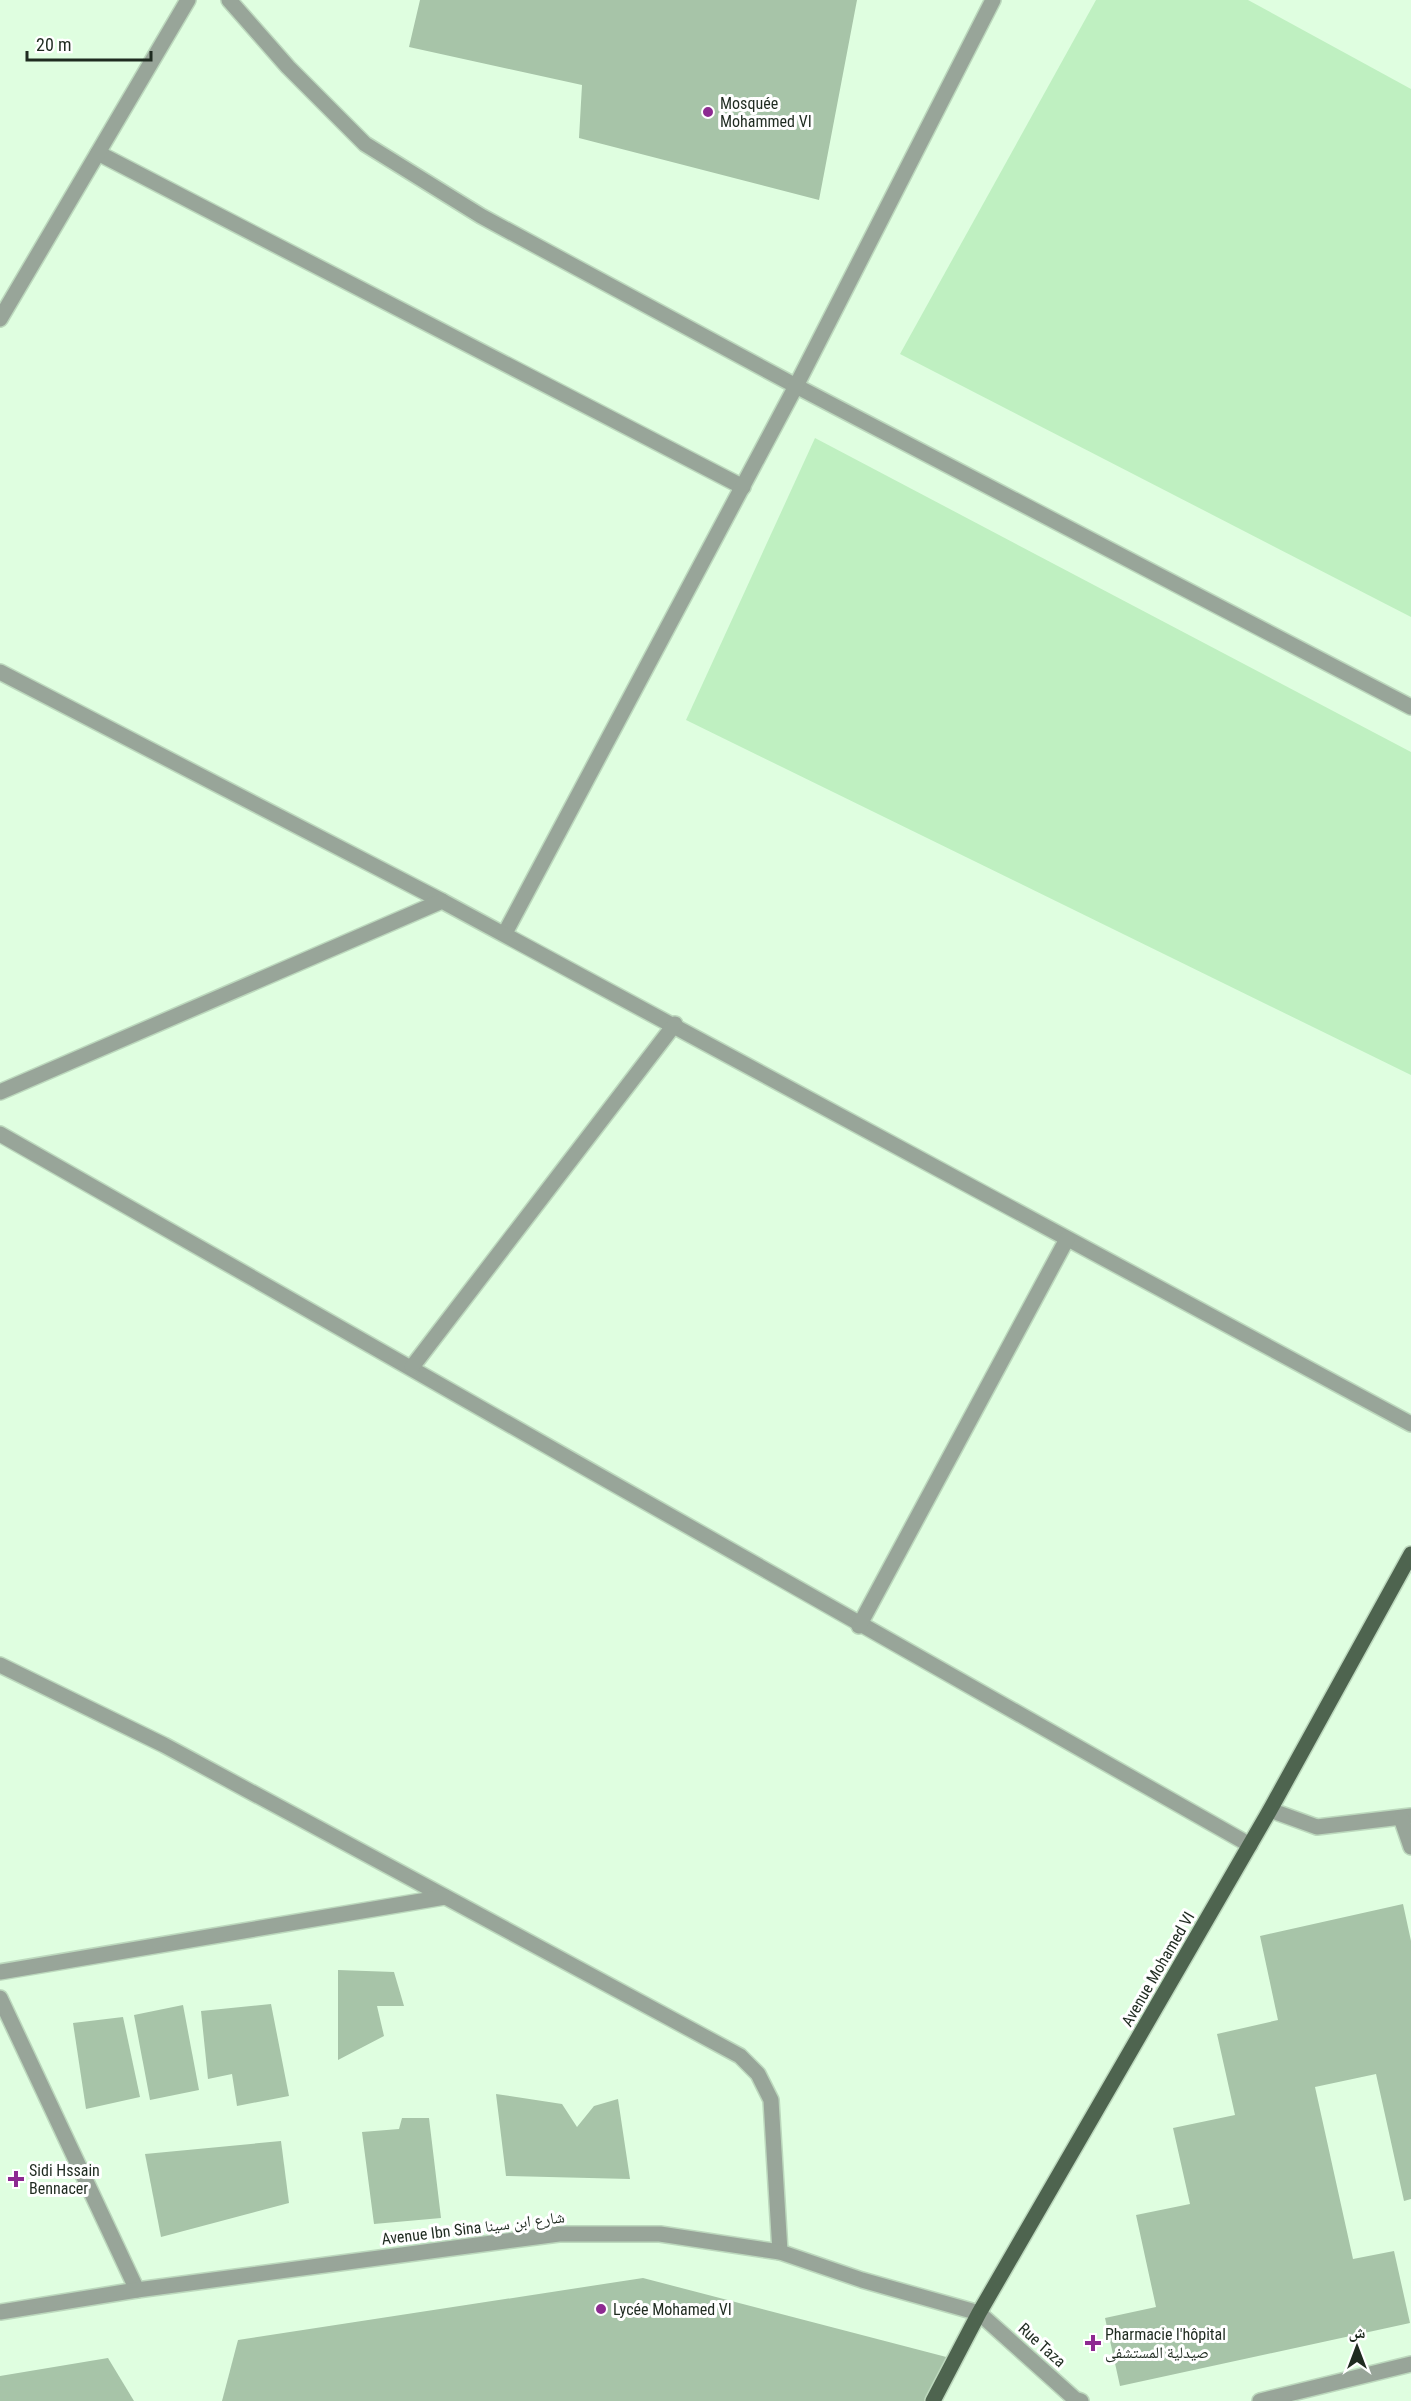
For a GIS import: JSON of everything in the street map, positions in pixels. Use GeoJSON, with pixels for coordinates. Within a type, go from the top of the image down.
{"type":"FeatureCollection","features":[{"type":"Feature","properties":{"kind":"main road","name":"Avenue Mohamed VI"},"geometry":{"type":"LineString","coordinates":[[933,2401],[979,2313],[1270,1810],[1411,1554]]}},
{"type":"Feature","properties":{"kind":"street"},"geometry":{"type":"LineString","coordinates":[[0,319],[188,0]]}},
{"type":"Feature","properties":{"kind":"street"},"geometry":{"type":"LineString","coordinates":[[229,0],[288,67],[365,144],[481,216],[796,386],[1411,707]]}},
{"type":"Feature","properties":{"kind":"street"},"geometry":{"type":"LineString","coordinates":[[505,933],[796,386],[993,0]]}},
{"type":"Feature","properties":{"kind":"street"},"geometry":{"type":"LineString","coordinates":[[98,153],[743,487]]}},
{"type":"Feature","properties":{"kind":"street"},"geometry":{"type":"LineString","coordinates":[[0,672],[505,933],[1411,1424]]}},
{"type":"Feature","properties":{"kind":"street"},"geometry":{"type":"LineString","coordinates":[[0,1092],[442,901]]}},
{"type":"Feature","properties":{"kind":"street"},"geometry":{"type":"LineString","coordinates":[[412,1367],[675,1024]]}},
{"type":"Feature","properties":{"kind":"street"},"geometry":{"type":"LineString","coordinates":[[0,1134],[412,1367],[859,1626],[1250,1845]]}},
{"type":"Feature","properties":{"kind":"street"},"geometry":{"type":"LineString","coordinates":[[859,1626],[1067,1239]]}},
{"type":"Feature","properties":{"kind":"street"},"geometry":{"type":"LineString","coordinates":[[0,1665],[164,1745],[740,2056],[758,2074],[771,2100],[780,2252]]}},
{"type":"Feature","properties":{"kind":"street"},"geometry":{"type":"LineString","coordinates":[[1270,1810],[1317,1827],[1406,1817],[1411,1847]]}},
{"type":"Feature","properties":{"kind":"street"},"geometry":{"type":"LineString","coordinates":[[0,1972],[445,1897]]}},
{"type":"Feature","properties":{"kind":"street"},"geometry":{"type":"LineString","coordinates":[[0,1998],[137,2290]]}},
{"type":"Feature","properties":{"kind":"street","name":"Avenue Ibn Sina شارع ابن سينا"},"geometry":{"type":"LineString","coordinates":[[0,2312],[137,2290],[559,2234],[660,2234],[780,2252],[862,2280],[979,2313]]}},
{"type":"Feature","properties":{"kind":"street","name":"Rue Taza"},"geometry":{"type":"LineString","coordinates":[[979,2313],[1075,2399],[1081,2401]]}},
{"type":"Feature","properties":{"kind":"street"},"geometry":{"type":"LineString","coordinates":[[1260,2401],[1411,2364]]}},
{"type":"Feature","properties":{"kind":"green space"},"geometry":{"type":"Polygon","coordinates":[[[1096,0],[1248,0],[1411,89],[1411,617],[900,354],[1096,0]]]}},
{"type":"Feature","properties":{"kind":"green space"},"geometry":{"type":"Polygon","coordinates":[[[815,438],[1411,752],[1411,1075],[686,720],[815,438]]]}},
{"type":"Feature","properties":{"kind":"building","name":"Mosquée Mohammed VI"},"geometry":{"type":"Polygon","coordinates":[[[420,0],[857,0],[819,200],[579,138],[582,85],[409,47],[420,0]]]}},
{"type":"Feature","properties":{"kind":"building"},"geometry":{"type":"Polygon","coordinates":[[[1403,1904],[1411,1941],[1411,2199],[1404,2201],[1376,2074],[1315,2087],[1353,2259],[1394,2251],[1410,2323],[1120,2386],[1105,2318],[1156,2307],[1136,2215],[1190,2204],[1173,2128],[1235,2115],[1217,2034],[1278,2020],[1260,1936],[1403,1904]]]}},
{"type":"Feature","properties":{"kind":"building"},"geometry":{"type":"Polygon","coordinates":[[[338,1970],[394,1972],[404,2006],[377,2006],[384,2036],[338,2060],[338,1970]]]}},
{"type":"Feature","properties":{"kind":"building"},"geometry":{"type":"Polygon","coordinates":[[[271,2004],[289,2096],[237,2106],[232,2074],[208,2079],[201,2011],[271,2004]]]}},
{"type":"Feature","properties":{"kind":"building"},"geometry":{"type":"Polygon","coordinates":[[[183,2005],[199,2090],[150,2100],[134,2015],[183,2005]]]}},
{"type":"Feature","properties":{"kind":"building"},"geometry":{"type":"Polygon","coordinates":[[[123,2017],[140,2097],[86,2109],[73,2023],[123,2017]]]}},
{"type":"Feature","properties":{"kind":"building"},"geometry":{"type":"Polygon","coordinates":[[[496,2094],[562,2104],[577,2127],[594,2106],[618,2099],[630,2179],[506,2176],[496,2094]]]}},
{"type":"Feature","properties":{"kind":"building"},"geometry":{"type":"Polygon","coordinates":[[[402,2118],[429,2118],[441,2218],[374,2224],[362,2132],[399,2129],[402,2118]]]}},
{"type":"Feature","properties":{"kind":"building"},"geometry":{"type":"Polygon","coordinates":[[[281,2141],[289,2203],[161,2237],[145,2154],[281,2141]]]}},
{"type":"Feature","properties":{"kind":"building","name":"Lycée Mohamed VI"},"geometry":{"type":"Polygon","coordinates":[[[643,2278],[954,2359],[930,2401],[222,2401],[238,2340],[643,2278]]]}},
{"type":"Feature","properties":{"kind":"building"},"geometry":{"type":"Polygon","coordinates":[[[108,2358],[134,2401],[0,2401],[0,2376],[108,2358]]]}},
{"type":"Feature","properties":{"kind":"place","name":"Mosquée Mohammed VI"},"geometry":{"type":"Point","coordinates":[708,112]}},
{"type":"Feature","properties":{"kind":"place","name":"Sidi Hssain Bennacer"},"geometry":{"type":"Point","coordinates":[16,2179]}},
{"type":"Feature","properties":{"kind":"place","name":"Lycée Mohamed VI"},"geometry":{"type":"Point","coordinates":[601,2309]}},
{"type":"Feature","properties":{"kind":"place","name":"Pharmacie l'hôpital صيدلية المستشفى"},"geometry":{"type":"Point","coordinates":[1093,2343]}}]}
